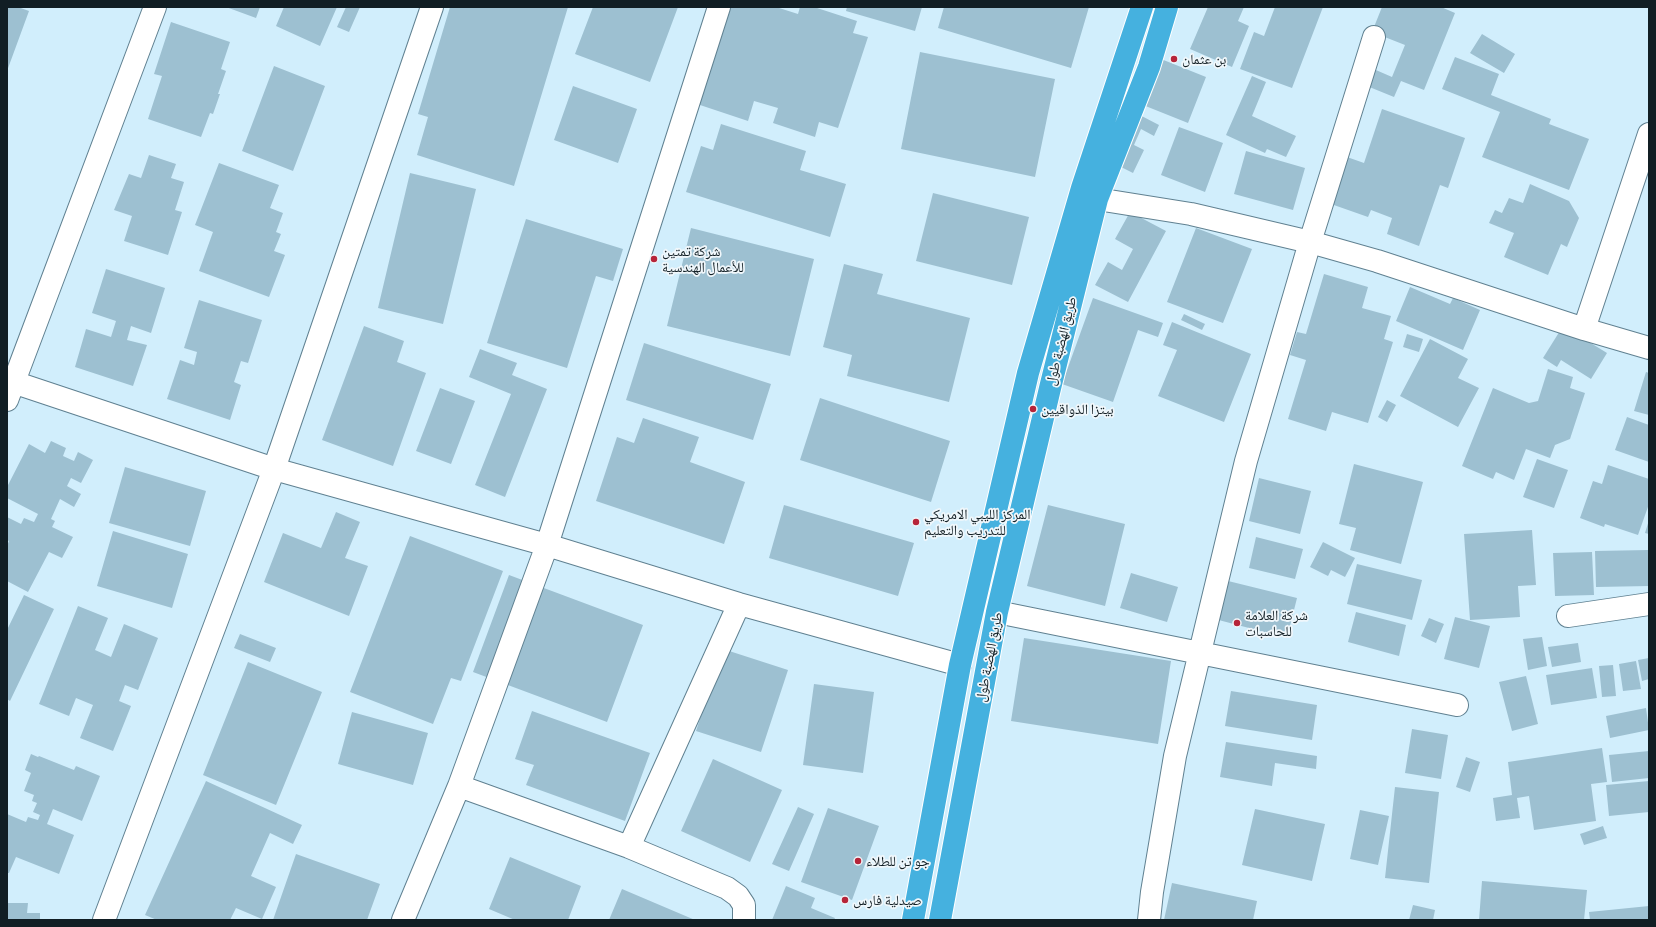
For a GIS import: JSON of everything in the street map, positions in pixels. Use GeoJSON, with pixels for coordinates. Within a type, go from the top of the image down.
{"type":"FeatureCollection","features":[{"type":"Feature","properties":{"kind":"highway","name":"طريق الهضبة طول"},"geometry":{"type":"LineString","coordinates":[[913,920],[960,665],[1028,373],[1082,188],[1142,7]]}},
{"type":"Feature","properties":{"kind":"highway","name":"طريق الهضبة طول"},"geometry":{"type":"LineString","coordinates":[[940,920],[997,612],[1051,384],[1098,198],[1149,68],[1167,7]]}},
{"type":"Feature","properties":{"kind":"street"},"geometry":{"type":"LineString","coordinates":[[155,7],[9,388],[274,469],[547,545],[739,604],[960,665]]}},
{"type":"Feature","properties":{"kind":"street"},"geometry":{"type":"LineString","coordinates":[[104,920],[274,469],[432,7]]}},
{"type":"Feature","properties":{"kind":"street"},"geometry":{"type":"LineString","coordinates":[[403,920],[459,786],[547,545],[719,7]]}},
{"type":"Feature","properties":{"kind":"street"},"geometry":{"type":"LineString","coordinates":[[1149,920],[1152,892],[1175,756],[1246,461],[1310,242],[1374,37]]}},
{"type":"Feature","properties":{"kind":"street"},"geometry":{"type":"LineString","coordinates":[[1584,329],[1649,134]]}},
{"type":"Feature","properties":{"kind":"street"},"geometry":{"type":"LineString","coordinates":[[1098,198],[1191,214],[1310,242],[1377,261],[1584,329],[1649,348]]}},
{"type":"Feature","properties":{"kind":"street"},"geometry":{"type":"LineString","coordinates":[[629,846],[739,604]]}},
{"type":"Feature","properties":{"kind":"street"},"geometry":{"type":"LineString","coordinates":[[1568,616],[1649,604]]}},
{"type":"Feature","properties":{"kind":"street"},"geometry":{"type":"LineString","coordinates":[[997,612],[1457,705]]}},
{"type":"Feature","properties":{"kind":"street"},"geometry":{"type":"LineString","coordinates":[[459,786],[629,846],[727,888],[738,896],[744,905],[744,920]]}},
{"type":"Feature","properties":{"kind":"building"},"geometry":{"type":"Polygon","coordinates":[[[7,7],[18,7],[29,11],[7,71],[7,7]]]}},
{"type":"Feature","properties":{"kind":"building"},"geometry":{"type":"Polygon","coordinates":[[[226,7],[260,7],[256,18],[226,7]]]}},
{"type":"Feature","properties":{"kind":"building"},"geometry":{"type":"Polygon","coordinates":[[[284,7],[337,7],[320,46],[276,26],[284,7]]]}},
{"type":"Feature","properties":{"kind":"building"},"geometry":{"type":"Polygon","coordinates":[[[346,7],[360,7],[349,32],[337,27],[346,7]]]}},
{"type":"Feature","properties":{"kind":"building"},"geometry":{"type":"Polygon","coordinates":[[[450,7],[568,7],[514,186],[417,155],[428,117],[418,114],[450,7]]]}},
{"type":"Feature","properties":{"kind":"building"},"geometry":{"type":"Polygon","coordinates":[[[593,7],[678,7],[650,82],[575,54],[593,7]]]}},
{"type":"Feature","properties":{"kind":"building"},"geometry":{"type":"Polygon","coordinates":[[[709,7],[776,7],[798,14],[800,7],[814,7],[857,21],[853,33],[868,37],[838,128],[819,122],[815,137],[773,123],[778,108],[754,101],[748,121],[679,98],[709,7]]]}},
{"type":"Feature","properties":{"kind":"building"},"geometry":{"type":"Polygon","coordinates":[[[847,7],[922,7],[915,31],[846,11],[847,7]]]}},
{"type":"Feature","properties":{"kind":"building"},"geometry":{"type":"Polygon","coordinates":[[[944,7],[1089,7],[1071,68],[938,28],[944,7]]]}},
{"type":"Feature","properties":{"kind":"building"},"geometry":{"type":"Polygon","coordinates":[[[1208,7],[1244,7],[1238,21],[1249,26],[1232,67],[1190,49],[1208,7]]]}},
{"type":"Feature","properties":{"kind":"building"},"geometry":{"type":"Polygon","coordinates":[[[1275,7],[1323,7],[1292,88],[1240,69],[1254,32],[1264,36],[1275,7]]]}},
{"type":"Feature","properties":{"kind":"building"},"geometry":{"type":"Polygon","coordinates":[[[1382,7],[1441,7],[1455,13],[1424,90],[1401,81],[1394,97],[1362,84],[1369,67],[1392,77],[1405,45],[1372,32],[1382,7]]]}},
{"type":"Feature","properties":{"kind":"building"},"geometry":{"type":"Polygon","coordinates":[[[171,22],[230,42],[221,69],[226,71],[218,94],[220,94],[213,114],[210,113],[201,137],[148,119],[162,76],[154,74],[171,22]]]}},
{"type":"Feature","properties":{"kind":"building"},"geometry":{"type":"Polygon","coordinates":[[[1482,34],[1515,54],[1504,73],[1470,53],[1482,34]]]}},
{"type":"Feature","properties":{"kind":"building"},"geometry":{"type":"Polygon","coordinates":[[[920,52],[1055,79],[1035,177],[901,149],[920,52]]]}},
{"type":"Feature","properties":{"kind":"building"},"geometry":{"type":"Polygon","coordinates":[[[1455,57],[1499,74],[1491,95],[1551,119],[1549,124],[1589,139],[1569,190],[1482,157],[1500,112],[1442,89],[1455,57]]]}},
{"type":"Feature","properties":{"kind":"building"},"geometry":{"type":"Polygon","coordinates":[[[1161,59],[1206,77],[1188,123],[1143,105],[1161,59]]]}},
{"type":"Feature","properties":{"kind":"building"},"geometry":{"type":"Polygon","coordinates":[[[274,66],[325,86],[293,171],[242,151],[274,66]]]}},
{"type":"Feature","properties":{"kind":"building"},"geometry":{"type":"Polygon","coordinates":[[[1252,76],[1266,82],[1252,116],[1296,136],[1286,157],[1267,149],[1265,153],[1226,135],[1252,76]]]}},
{"type":"Feature","properties":{"kind":"building"},"geometry":{"type":"Polygon","coordinates":[[[573,86],[637,109],[618,163],[554,140],[573,86]]]}},
{"type":"Feature","properties":{"kind":"building"},"geometry":{"type":"Polygon","coordinates":[[[1382,109],[1465,138],[1448,188],[1440,185],[1419,246],[1387,234],[1392,218],[1371,210],[1368,217],[1331,204],[1347,157],[1364,163],[1382,109]]]}},
{"type":"Feature","properties":{"kind":"building"},"geometry":{"type":"Polygon","coordinates":[[[1130,110],[1159,125],[1154,136],[1141,129],[1134,145],[1144,150],[1133,173],[1105,159],[1130,110]]]}},
{"type":"Feature","properties":{"kind":"building"},"geometry":{"type":"Polygon","coordinates":[[[721,124],[806,151],[800,170],[846,184],[830,237],[686,192],[701,146],[713,150],[721,124]]]}},
{"type":"Feature","properties":{"kind":"building"},"geometry":{"type":"Polygon","coordinates":[[[1179,127],[1223,143],[1205,192],[1161,175],[1179,127]]]}},
{"type":"Feature","properties":{"kind":"building"},"geometry":{"type":"Polygon","coordinates":[[[1246,151],[1305,168],[1293,210],[1234,194],[1246,151]]]}},
{"type":"Feature","properties":{"kind":"building"},"geometry":{"type":"Polygon","coordinates":[[[149,155],[176,164],[171,178],[184,182],[175,210],[182,212],[168,255],[124,241],[132,216],[114,210],[129,174],[141,178],[149,155]]]}},
{"type":"Feature","properties":{"kind":"building"},"geometry":{"type":"Polygon","coordinates":[[[219,163],[279,185],[270,208],[283,213],[276,232],[281,234],[274,251],[285,255],[269,297],[199,271],[213,232],[195,225],[219,163]]]}},
{"type":"Feature","properties":{"kind":"building"},"geometry":{"type":"Polygon","coordinates":[[[410,173],[476,189],[443,324],[378,308],[410,173]]]}},
{"type":"Feature","properties":{"kind":"building"},"geometry":{"type":"Polygon","coordinates":[[[1530,184],[1569,201],[1579,218],[1567,247],[1561,244],[1548,275],[1504,257],[1514,233],[1489,223],[1495,210],[1502,213],[1509,198],[1523,203],[1530,184]]]}},
{"type":"Feature","properties":{"kind":"building"},"geometry":{"type":"Polygon","coordinates":[[[933,193],[1029,217],[1012,285],[916,261],[933,193]]]}},
{"type":"Feature","properties":{"kind":"building"},"geometry":{"type":"Polygon","coordinates":[[[1130,212],[1166,231],[1128,302],[1095,285],[1108,262],[1122,270],[1133,249],[1115,239],[1130,212]]]}},
{"type":"Feature","properties":{"kind":"building"},"geometry":{"type":"Polygon","coordinates":[[[526,219],[623,249],[613,281],[596,276],[567,368],[487,343],[526,219]]]}},
{"type":"Feature","properties":{"kind":"building"},"geometry":{"type":"Polygon","coordinates":[[[691,228],[814,259],[790,356],[667,326],[691,228]]]}},
{"type":"Feature","properties":{"kind":"building"},"geometry":{"type":"Polygon","coordinates":[[[1196,228],[1252,249],[1223,323],[1167,302],[1196,228]]]}},
{"type":"Feature","properties":{"kind":"building"},"geometry":{"type":"Polygon","coordinates":[[[844,264],[883,274],[877,294],[970,318],[949,402],[847,376],[852,355],[823,347],[844,264]]]}},
{"type":"Feature","properties":{"kind":"building"},"geometry":{"type":"Polygon","coordinates":[[[106,269],[165,288],[151,333],[131,326],[127,340],[147,345],[133,386],[75,367],[86,329],[111,337],[116,321],[92,313],[106,269]]]}},
{"type":"Feature","properties":{"kind":"building"},"geometry":{"type":"Polygon","coordinates":[[[1324,274],[1368,287],[1362,308],[1391,316],[1384,339],[1393,342],[1368,423],[1332,412],[1326,431],[1288,419],[1306,360],[1290,355],[1297,332],[1306,334],[1324,274]]]}},
{"type":"Feature","properties":{"kind":"building"},"geometry":{"type":"Polygon","coordinates":[[[1410,287],[1450,304],[1453,298],[1480,310],[1463,350],[1396,321],[1410,287]]]}},
{"type":"Feature","properties":{"kind":"building"},"geometry":{"type":"Polygon","coordinates":[[[1093,298],[1163,323],[1158,337],[1138,330],[1113,402],[1062,384],[1093,298]]]}},
{"type":"Feature","properties":{"kind":"building"},"geometry":{"type":"Polygon","coordinates":[[[199,300],[262,320],[248,363],[241,361],[234,382],[241,385],[230,420],[167,399],[180,360],[194,365],[197,352],[184,348],[199,300]]]}},
{"type":"Feature","properties":{"kind":"building"},"geometry":{"type":"Polygon","coordinates":[[[1184,314],[1205,324],[1202,330],[1181,320],[1184,314]]]}},
{"type":"Feature","properties":{"kind":"building"},"geometry":{"type":"Polygon","coordinates":[[[1172,322],[1251,354],[1224,422],[1158,396],[1177,350],[1163,345],[1172,322]]]}},
{"type":"Feature","properties":{"kind":"building"},"geometry":{"type":"Polygon","coordinates":[[[364,326],[404,341],[397,362],[426,373],[393,466],[322,440],[364,326]]]}},
{"type":"Feature","properties":{"kind":"building"},"geometry":{"type":"Polygon","coordinates":[[[1563,326],[1607,353],[1591,379],[1561,360],[1557,367],[1543,358],[1563,326]]]}},
{"type":"Feature","properties":{"kind":"building"},"geometry":{"type":"Polygon","coordinates":[[[1407,334],[1423,339],[1419,352],[1403,347],[1407,334]]]}},
{"type":"Feature","properties":{"kind":"building"},"geometry":{"type":"Polygon","coordinates":[[[1430,339],[1468,359],[1458,378],[1479,388],[1458,427],[1400,396],[1430,339]]]}},
{"type":"Feature","properties":{"kind":"building"},"geometry":{"type":"Polygon","coordinates":[[[644,343],[771,384],[753,440],[626,400],[644,343]]]}},
{"type":"Feature","properties":{"kind":"building"},"geometry":{"type":"Polygon","coordinates":[[[480,349],[517,363],[512,375],[547,389],[505,497],[475,485],[511,394],[469,377],[480,349]]]}},
{"type":"Feature","properties":{"kind":"building"},"geometry":{"type":"Polygon","coordinates":[[[1548,369],[1573,377],[1570,388],[1585,393],[1570,439],[1555,445],[1550,458],[1526,449],[1514,480],[1496,472],[1493,479],[1462,466],[1493,388],[1529,403],[1538,401],[1548,369]]]}},
{"type":"Feature","properties":{"kind":"building"},"geometry":{"type":"Polygon","coordinates":[[[1646,372],[1649,373],[1649,415],[1634,411],[1646,372]]]}},
{"type":"Feature","properties":{"kind":"building"},"geometry":{"type":"Polygon","coordinates":[[[440,388],[475,401],[451,464],[416,451],[440,388]]]}},
{"type":"Feature","properties":{"kind":"building"},"geometry":{"type":"Polygon","coordinates":[[[820,398],[950,441],[931,502],[800,460],[820,398]]]}},
{"type":"Feature","properties":{"kind":"building"},"geometry":{"type":"Polygon","coordinates":[[[1387,400],[1396,405],[1387,422],[1378,417],[1387,400]]]}},
{"type":"Feature","properties":{"kind":"building"},"geometry":{"type":"Polygon","coordinates":[[[1627,417],[1649,425],[1649,462],[1615,450],[1627,417]]]}},
{"type":"Feature","properties":{"kind":"building"},"geometry":{"type":"Polygon","coordinates":[[[643,418],[699,437],[690,462],[745,482],[724,544],[596,501],[617,437],[634,443],[643,418]]]}},
{"type":"Feature","properties":{"kind":"building"},"geometry":{"type":"Polygon","coordinates":[[[51,441],[66,448],[63,456],[74,461],[78,452],[93,460],[81,483],[71,478],[67,486],[81,494],[74,507],[60,499],[51,519],[55,521],[52,527],[73,537],[62,558],[49,552],[28,592],[7,581],[7,546],[9,541],[7,540],[7,517],[21,524],[24,518],[34,522],[38,514],[7,498],[7,487],[29,444],[45,453],[51,441]]]}},
{"type":"Feature","properties":{"kind":"building"},"geometry":{"type":"Polygon","coordinates":[[[1537,459],[1568,470],[1554,508],[1523,497],[1537,459]]]}},
{"type":"Feature","properties":{"kind":"building"},"geometry":{"type":"Polygon","coordinates":[[[1354,464],[1423,482],[1401,564],[1350,550],[1356,528],[1339,524],[1354,464]]]}},
{"type":"Feature","properties":{"kind":"building"},"geometry":{"type":"Polygon","coordinates":[[[1608,465],[1649,479],[1649,504],[1638,535],[1605,524],[1604,527],[1580,518],[1593,481],[1602,484],[1608,465]]]}},
{"type":"Feature","properties":{"kind":"building"},"geometry":{"type":"Polygon","coordinates":[[[125,467],[206,491],[190,546],[109,523],[125,467]]]}},
{"type":"Feature","properties":{"kind":"building"},"geometry":{"type":"Polygon","coordinates":[[[1259,478],[1311,491],[1300,534],[1249,521],[1259,478]]]}},
{"type":"Feature","properties":{"kind":"building"},"geometry":{"type":"Polygon","coordinates":[[[784,505],[914,543],[898,596],[769,558],[784,505]]]}},
{"type":"Feature","properties":{"kind":"building"},"geometry":{"type":"Polygon","coordinates":[[[1048,505],[1125,524],[1105,606],[1027,586],[1048,505]]]}},
{"type":"Feature","properties":{"kind":"building"},"geometry":{"type":"Polygon","coordinates":[[[336,512],[360,522],[345,558],[368,566],[349,616],[264,582],[283,533],[321,548],[336,512]]]}},
{"type":"Feature","properties":{"kind":"building"},"geometry":{"type":"Polygon","coordinates":[[[1649,520],[1649,534],[1645,533],[1649,520]]]}},
{"type":"Feature","properties":{"kind":"building"},"geometry":{"type":"Polygon","coordinates":[[[1532,530],[1536,585],[1518,586],[1520,617],[1470,620],[1464,534],[1532,530]]]}},
{"type":"Feature","properties":{"kind":"building"},"geometry":{"type":"Polygon","coordinates":[[[113,531],[188,554],[172,608],[97,586],[113,531]]]}},
{"type":"Feature","properties":{"kind":"building"},"geometry":{"type":"Polygon","coordinates":[[[410,536],[503,571],[461,681],[451,678],[433,724],[350,692],[410,536]]]}},
{"type":"Feature","properties":{"kind":"building"},"geometry":{"type":"Polygon","coordinates":[[[1256,537],[1303,549],[1295,579],[1249,568],[1256,537]]]}},
{"type":"Feature","properties":{"kind":"building"},"geometry":{"type":"Polygon","coordinates":[[[1323,542],[1355,558],[1345,577],[1331,570],[1328,576],[1310,567],[1323,542]]]}},
{"type":"Feature","properties":{"kind":"building"},"geometry":{"type":"Polygon","coordinates":[[[1649,550],[1649,586],[1596,587],[1595,551],[1649,550]]]}},
{"type":"Feature","properties":{"kind":"building"},"geometry":{"type":"Polygon","coordinates":[[[1592,552],[1594,595],[1555,596],[1553,553],[1592,552]]]}},
{"type":"Feature","properties":{"kind":"building"},"geometry":{"type":"Polygon","coordinates":[[[1357,564],[1422,580],[1412,620],[1347,604],[1357,564]]]}},
{"type":"Feature","properties":{"kind":"building"},"geometry":{"type":"Polygon","coordinates":[[[1131,573],[1178,587],[1167,622],[1120,608],[1131,573]]]}},
{"type":"Feature","properties":{"kind":"building"},"geometry":{"type":"Polygon","coordinates":[[[509,575],[643,625],[607,722],[473,672],[509,575]]]}},
{"type":"Feature","properties":{"kind":"building"},"geometry":{"type":"Polygon","coordinates":[[[1220,579],[1297,598],[1287,638],[1211,618],[1220,579]]]}},
{"type":"Feature","properties":{"kind":"building"},"geometry":{"type":"Polygon","coordinates":[[[24,595],[54,609],[10,701],[7,699],[7,630],[24,595]]]}},
{"type":"Feature","properties":{"kind":"building"},"geometry":{"type":"Polygon","coordinates":[[[78,606],[108,618],[95,650],[111,657],[124,624],[158,638],[138,690],[125,685],[119,701],[131,706],[113,751],[80,738],[93,705],[76,698],[69,716],[39,704],[78,606]]]}},
{"type":"Feature","properties":{"kind":"building"},"geometry":{"type":"Polygon","coordinates":[[[1356,612],[1406,625],[1399,656],[1348,642],[1356,612]]]}},
{"type":"Feature","properties":{"kind":"building"},"geometry":{"type":"Polygon","coordinates":[[[1455,617],[1490,626],[1479,668],[1444,659],[1455,617]]]}},
{"type":"Feature","properties":{"kind":"building"},"geometry":{"type":"Polygon","coordinates":[[[1429,618],[1444,624],[1436,643],[1421,636],[1429,618]]]}},
{"type":"Feature","properties":{"kind":"building"},"geometry":{"type":"Polygon","coordinates":[[[240,634],[276,648],[270,662],[234,648],[240,634]]]}},
{"type":"Feature","properties":{"kind":"building"},"geometry":{"type":"Polygon","coordinates":[[[1542,637],[1547,666],[1528,670],[1523,639],[1542,637]]]}},
{"type":"Feature","properties":{"kind":"building"},"geometry":{"type":"Polygon","coordinates":[[[1024,638],[1171,661],[1158,744],[1011,721],[1024,638]]]}},
{"type":"Feature","properties":{"kind":"building"},"geometry":{"type":"Polygon","coordinates":[[[1578,643],[1581,662],[1552,667],[1548,647],[1578,643]]]}},
{"type":"Feature","properties":{"kind":"building"},"geometry":{"type":"Polygon","coordinates":[[[723,649],[788,670],[761,752],[696,731],[723,649]]]}},
{"type":"Feature","properties":{"kind":"building"},"geometry":{"type":"Polygon","coordinates":[[[1649,658],[1649,679],[1642,681],[1638,660],[1649,658]]]}},
{"type":"Feature","properties":{"kind":"building"},"geometry":{"type":"Polygon","coordinates":[[[1636,661],[1641,689],[1623,691],[1619,664],[1636,661]]]}},
{"type":"Feature","properties":{"kind":"building"},"geometry":{"type":"Polygon","coordinates":[[[248,662],[322,692],[276,805],[203,775],[248,662]]]}},
{"type":"Feature","properties":{"kind":"building"},"geometry":{"type":"Polygon","coordinates":[[[1613,665],[1616,696],[1602,697],[1599,666],[1613,665]]]}},
{"type":"Feature","properties":{"kind":"building"},"geometry":{"type":"Polygon","coordinates":[[[1592,668],[1597,698],[1551,705],[1546,675],[1592,668]]]}},
{"type":"Feature","properties":{"kind":"building"},"geometry":{"type":"Polygon","coordinates":[[[1526,676],[1538,724],[1512,731],[1499,682],[1526,676]]]}},
{"type":"Feature","properties":{"kind":"building"},"geometry":{"type":"Polygon","coordinates":[[[814,684],[874,692],[863,773],[803,765],[814,684]]]}},
{"type":"Feature","properties":{"kind":"building"},"geometry":{"type":"Polygon","coordinates":[[[1231,691],[1317,705],[1312,740],[1225,726],[1231,691]]]}},
{"type":"Feature","properties":{"kind":"building"},"geometry":{"type":"Polygon","coordinates":[[[1646,708],[1649,730],[1610,738],[1606,716],[1646,708]]]}},
{"type":"Feature","properties":{"kind":"building"},"geometry":{"type":"Polygon","coordinates":[[[532,711],[650,753],[625,821],[526,785],[534,765],[515,759],[532,711]]]}},
{"type":"Feature","properties":{"kind":"building"},"geometry":{"type":"Polygon","coordinates":[[[352,712],[428,733],[413,785],[338,764],[352,712]]]}},
{"type":"Feature","properties":{"kind":"building"},"geometry":{"type":"Polygon","coordinates":[[[1412,729],[1448,735],[1441,779],[1405,773],[1412,729]]]}},
{"type":"Feature","properties":{"kind":"building"},"geometry":{"type":"Polygon","coordinates":[[[1226,742],[1317,756],[1316,769],[1275,763],[1272,786],[1220,777],[1226,742]]]}},
{"type":"Feature","properties":{"kind":"building"},"geometry":{"type":"Polygon","coordinates":[[[1602,748],[1607,782],[1591,784],[1596,821],[1534,830],[1529,796],[1517,798],[1520,818],[1496,821],[1493,798],[1512,795],[1508,762],[1602,748]]]}},
{"type":"Feature","properties":{"kind":"building"},"geometry":{"type":"Polygon","coordinates":[[[1649,751],[1649,778],[1612,782],[1609,755],[1649,751]]]}},
{"type":"Feature","properties":{"kind":"building"},"geometry":{"type":"Polygon","coordinates":[[[31,754],[74,770],[76,766],[100,776],[82,821],[53,809],[47,824],[74,835],[59,874],[16,857],[9,873],[7,873],[7,814],[26,822],[28,817],[38,820],[40,815],[33,812],[37,803],[32,801],[34,795],[24,791],[31,773],[25,770],[31,754]]]}},
{"type":"Feature","properties":{"kind":"building"},"geometry":{"type":"Polygon","coordinates":[[[1466,757],[1480,762],[1470,792],[1456,787],[1466,757]]]}},
{"type":"Feature","properties":{"kind":"building"},"geometry":{"type":"Polygon","coordinates":[[[713,759],[782,790],[750,862],[681,831],[713,759]]]}},
{"type":"Feature","properties":{"kind":"building"},"geometry":{"type":"Polygon","coordinates":[[[206,781],[302,825],[293,844],[270,833],[251,876],[276,887],[262,919],[236,908],[230,920],[157,920],[145,915],[206,781]]]}},
{"type":"Feature","properties":{"kind":"building"},"geometry":{"type":"Polygon","coordinates":[[[1649,781],[1649,812],[1609,816],[1606,785],[1649,781]]]}},
{"type":"Feature","properties":{"kind":"building"},"geometry":{"type":"Polygon","coordinates":[[[1395,787],[1439,792],[1429,883],[1385,878],[1395,787]]]}},
{"type":"Feature","properties":{"kind":"building"},"geometry":{"type":"Polygon","coordinates":[[[798,807],[814,814],[789,871],[772,864],[798,807]]]}},
{"type":"Feature","properties":{"kind":"building"},"geometry":{"type":"Polygon","coordinates":[[[828,808],[879,826],[852,900],[801,882],[828,808]]]}},
{"type":"Feature","properties":{"kind":"building"},"geometry":{"type":"Polygon","coordinates":[[[1255,809],[1325,824],[1312,881],[1242,865],[1255,809]]]}},
{"type":"Feature","properties":{"kind":"building"},"geometry":{"type":"Polygon","coordinates":[[[1360,810],[1389,816],[1378,865],[1350,859],[1360,810]]]}},
{"type":"Feature","properties":{"kind":"building"},"geometry":{"type":"Polygon","coordinates":[[[1603,826],[1607,838],[1584,845],[1580,834],[1603,826]]]}},
{"type":"Feature","properties":{"kind":"building"},"geometry":{"type":"Polygon","coordinates":[[[296,854],[380,884],[367,920],[273,920],[296,854]]]}},
{"type":"Feature","properties":{"kind":"building"},"geometry":{"type":"Polygon","coordinates":[[[510,857],[581,886],[568,920],[515,920],[489,909],[510,857]]]}},
{"type":"Feature","properties":{"kind":"building"},"geometry":{"type":"Polygon","coordinates":[[[1482,881],[1587,890],[1584,920],[1479,920],[1482,881]]]}},
{"type":"Feature","properties":{"kind":"building"},"geometry":{"type":"Polygon","coordinates":[[[1172,883],[1257,901],[1253,920],[1164,920],[1172,883]]]}},
{"type":"Feature","properties":{"kind":"building"},"geometry":{"type":"Polygon","coordinates":[[[786,886],[815,898],[811,908],[835,918],[834,920],[772,920],[786,886]]]}},
{"type":"Feature","properties":{"kind":"building"},"geometry":{"type":"Polygon","coordinates":[[[622,889],[695,920],[609,920],[622,889]]]}},
{"type":"Feature","properties":{"kind":"building"},"geometry":{"type":"Polygon","coordinates":[[[7,903],[28,903],[27,913],[40,913],[40,920],[7,920],[7,903]]]}},
{"type":"Feature","properties":{"kind":"building"},"geometry":{"type":"Polygon","coordinates":[[[1413,905],[1435,910],[1433,920],[1409,920],[1413,905]]]}},
{"type":"Feature","properties":{"kind":"building"},"geometry":{"type":"Polygon","coordinates":[[[1649,906],[1649,920],[1590,920],[1589,912],[1649,906]]]}},
{"type":"Feature","properties":{"kind":"place","name":"بن عثمان"},"geometry":{"type":"Point","coordinates":[1174,59]}},
{"type":"Feature","properties":{"kind":"place","name":"شركة تمتين للأعمال الهندسية"},"geometry":{"type":"Point","coordinates":[654,259]}},
{"type":"Feature","properties":{"kind":"place","name":"بيتزا الذواقيين"},"geometry":{"type":"Point","coordinates":[1033,409]}},
{"type":"Feature","properties":{"kind":"place","name":"المركز الليبي الامريكي للتدريب والتعليم"},"geometry":{"type":"Point","coordinates":[916,522]}},
{"type":"Feature","properties":{"kind":"place","name":"شركة العلامة للحاسبات"},"geometry":{"type":"Point","coordinates":[1237,623]}},
{"type":"Feature","properties":{"kind":"place","name":"جو تن للطلاء"},"geometry":{"type":"Point","coordinates":[858,861]}},
{"type":"Feature","properties":{"kind":"place","name":"صيدلية فارس"},"geometry":{"type":"Point","coordinates":[845,900]}}]}
